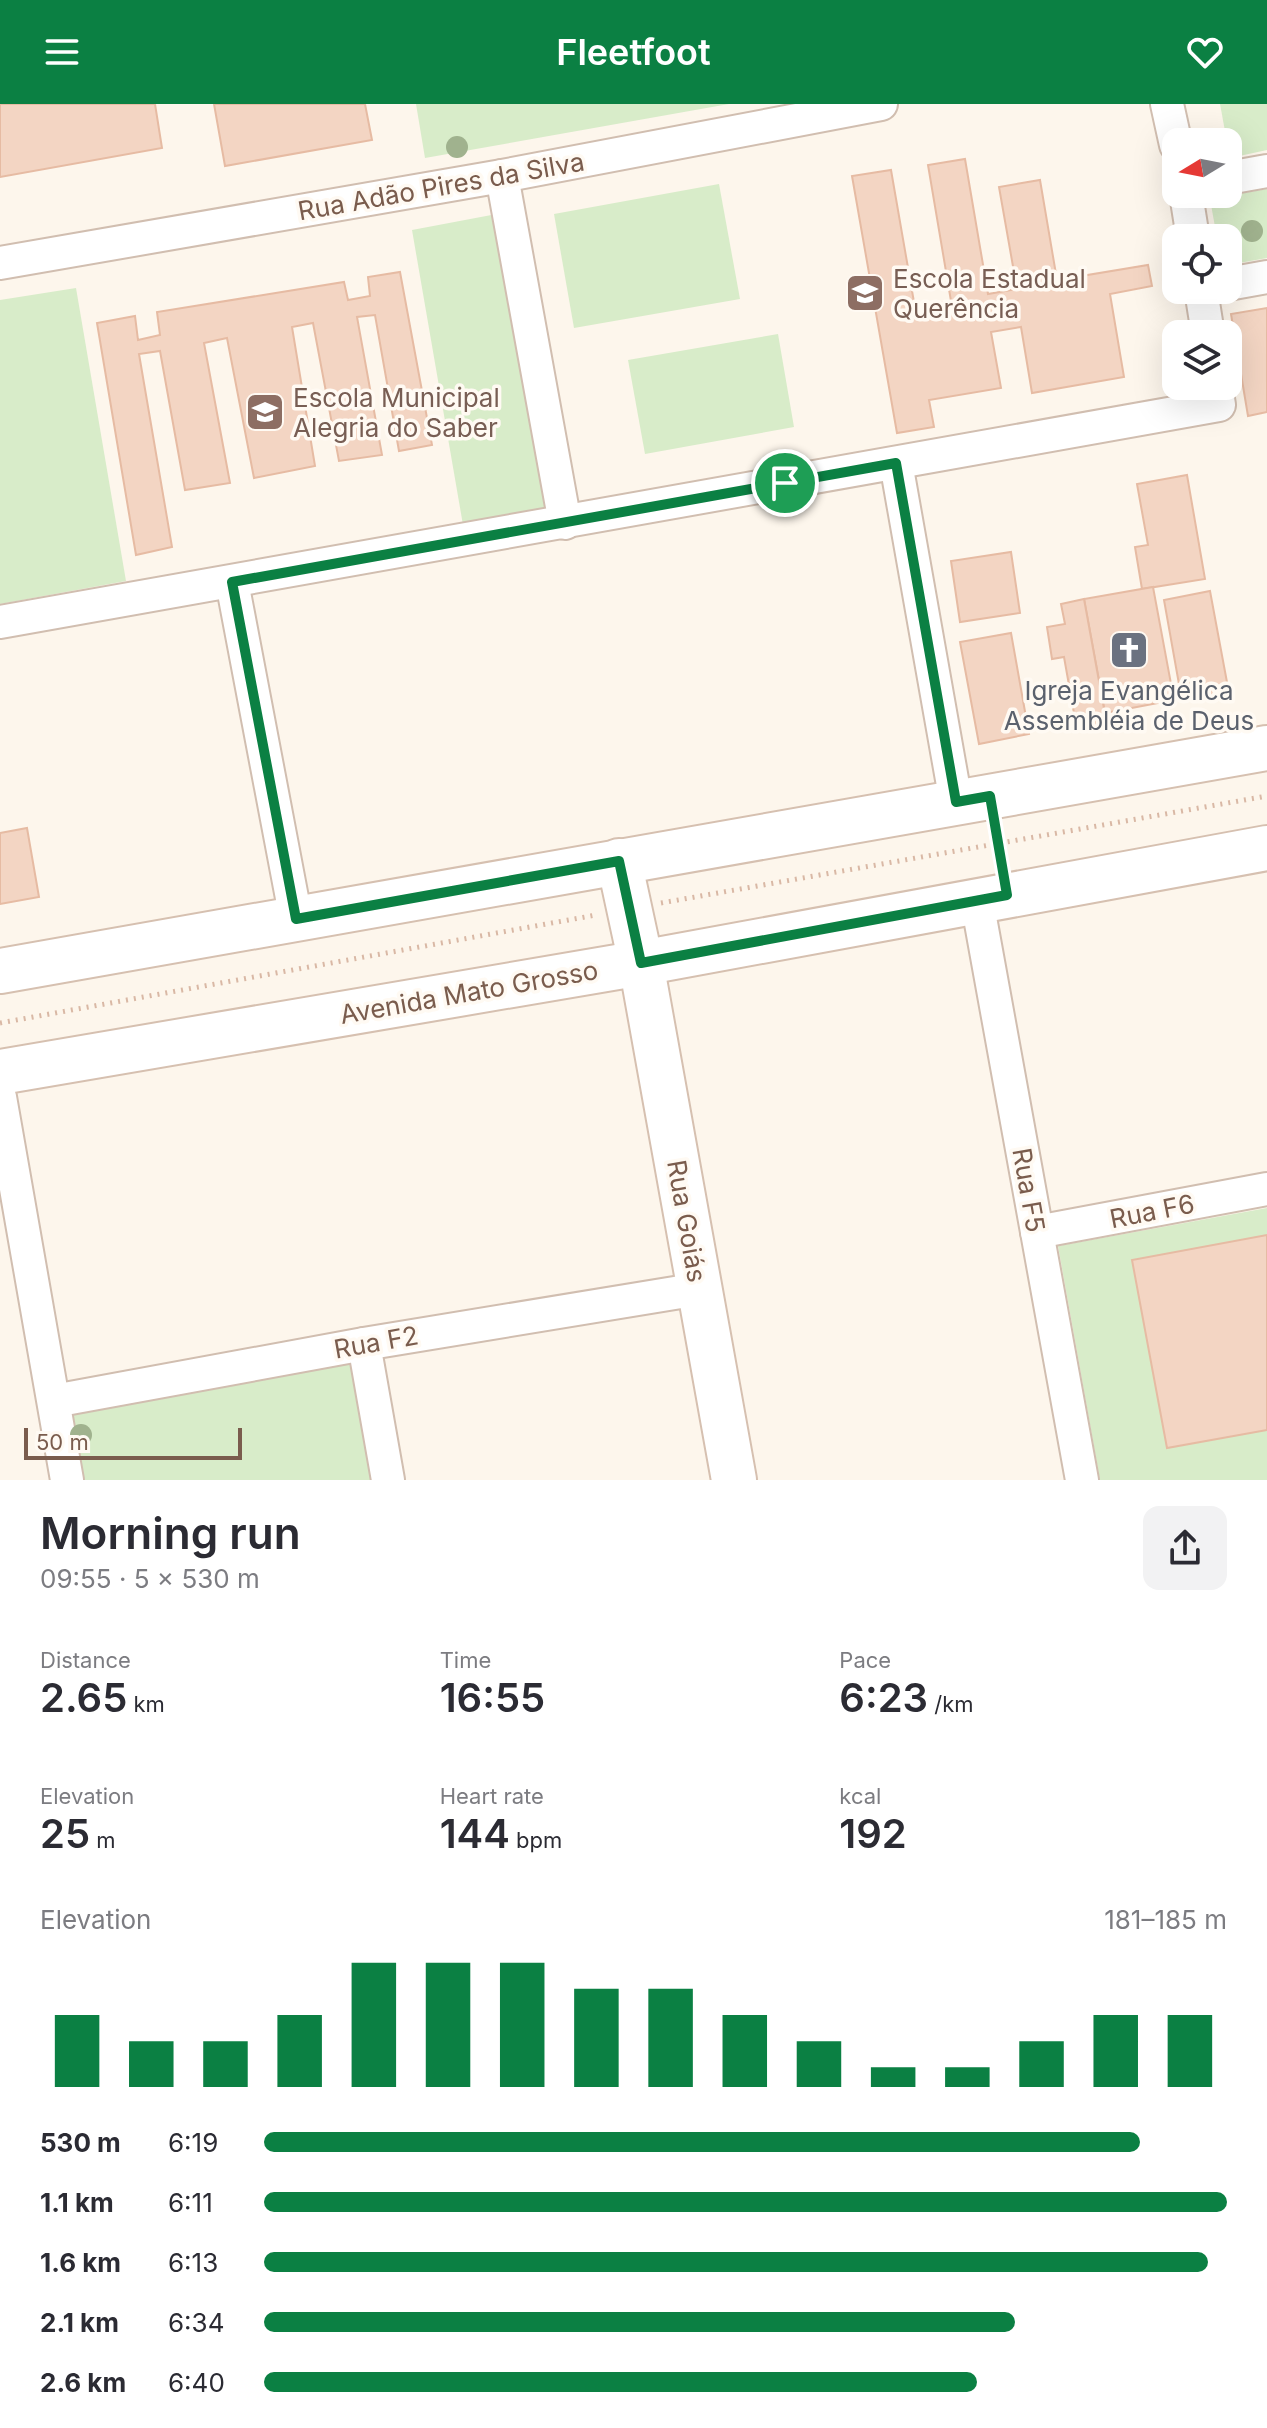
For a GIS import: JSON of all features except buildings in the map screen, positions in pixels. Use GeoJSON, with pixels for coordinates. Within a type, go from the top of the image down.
{"type":"FeatureCollection","features":[{"type":"Feature","properties":{"kind":"street","name":"Rua Adão Pires da Silva"},"geometry":{"type":"LineString","coordinates":[[0,263],[502,176],[824,109],[881,104]]}},
{"type":"Feature","properties":{"kind":"street"},"geometry":{"type":"LineString","coordinates":[[1167,104],[1172,128]]}},
{"type":"Feature","properties":{"kind":"street"},"geometry":{"type":"LineString","coordinates":[[1242,175],[1267,171]]}},
{"type":"Feature","properties":{"kind":"street"},"geometry":{"type":"LineString","coordinates":[[502,176],[565,523]]}},
{"type":"Feature","properties":{"kind":"street"},"geometry":{"type":"LineString","coordinates":[[1242,281],[1267,277]]}},
{"type":"Feature","properties":{"kind":"street"},"geometry":{"type":"LineString","coordinates":[[0,622],[896,463],[1194,400]]}},
{"type":"Feature","properties":{"kind":"street"},"geometry":{"type":"LineString","coordinates":[[896,463],[973,799]]}},
{"type":"Feature","properties":{"kind":"street"},"geometry":{"type":"LineString","coordinates":[[232,582],[296,919]]}},
{"type":"Feature","properties":{"kind":"street"},"geometry":{"type":"LineString","coordinates":[[0,971],[1267,748]]}},
{"type":"Feature","properties":{"kind":"street","name":"Avenida Mato Grosso"},"geometry":{"type":"LineString","coordinates":[[0,1072],[641,963],[1267,848]]}},
{"type":"Feature","properties":{"kind":"street","name":"Rua Goiás"},"geometry":{"type":"LineString","coordinates":[[619,861],[641,963],[734,1480]]}},
{"type":"Feature","properties":{"kind":"street","name":"Rua F5"},"geometry":{"type":"LineString","coordinates":[[992,898],[1037,1232],[1082,1480]]}},
{"type":"Feature","properties":{"kind":"street"},"geometry":{"type":"LineString","coordinates":[[0,1097],[67,1480]]}},
{"type":"Feature","properties":{"kind":"street","name":"Rua F6"},"geometry":{"type":"LineString","coordinates":[[1037,1232],[1267,1189]]}},
{"type":"Feature","properties":{"kind":"street","name":"Rua F2"},"geometry":{"type":"LineString","coordinates":[[54,1401],[364,1344],[699,1289]]}},
{"type":"Feature","properties":{"kind":"street"},"geometry":{"type":"LineString","coordinates":[[364,1344],[388,1480]]}},
{"type":"Feature","properties":{"kind":"path"},"geometry":{"type":"LineString","coordinates":[[973,799],[992,898]]}},
{"type":"Feature","properties":{"kind":"green space"},"geometry":{"type":"Polygon","coordinates":[[[416,104],[729,104],[425,158],[416,104]]]}},
{"type":"Feature","properties":{"kind":"green space"},"geometry":{"type":"Polygon","coordinates":[[[1220,104],[1267,104],[1267,150],[1242,155],[1242,128],[1224,128],[1220,104]]]}},
{"type":"Feature","properties":{"kind":"green space"},"geometry":{"type":"Polygon","coordinates":[[[719,184],[740,299],[574,328],[554,214],[719,184]]]}},
{"type":"Feature","properties":{"kind":"green space"},"geometry":{"type":"Polygon","coordinates":[[[1267,189],[1267,258],[1242,262],[1242,224],[1214,224],[1212,208],[1242,208],[1242,193],[1267,189]]]}},
{"type":"Feature","properties":{"kind":"green space"},"geometry":{"type":"Polygon","coordinates":[[[502,213],[553,508],[463,525],[412,230],[502,213]]]}},
{"type":"Feature","properties":{"kind":"green space"},"geometry":{"type":"Polygon","coordinates":[[[76,288],[126,581],[0,604],[0,300],[76,288]]]}},
{"type":"Feature","properties":{"kind":"green space"},"geometry":{"type":"Polygon","coordinates":[[[778,334],[794,427],[645,454],[628,360],[778,334]]]}},
{"type":"Feature","properties":{"kind":"green space"},"geometry":{"type":"Polygon","coordinates":[[[1267,1208],[1267,1480],[1100,1480],[1058,1246],[1267,1208]]]}},
{"type":"Feature","properties":{"kind":"green space"},"geometry":{"type":"Polygon","coordinates":[[[355,1357],[376,1480],[78,1480],[66,1409],[355,1357]]]}},
{"type":"Feature","properties":{"kind":"place","name":"Escola Estadual Querência"},"geometry":{"type":"Point","coordinates":[865,293]}},
{"type":"Feature","properties":{"kind":"place","name":"Escola Municipal Alegria do Saber"},"geometry":{"type":"Point","coordinates":[265,412]}},
{"type":"Feature","properties":{"kind":"place","name":"Igreja Evangélica Assembléia de Deus"},"geometry":{"type":"Point","coordinates":[1129,650]}},
{"type":"Feature","properties":{"kind":"route"},"geometry":{"type":"LineString","coordinates":[[896,463],[956,802],[990,796],[1007,895],[641,963],[619,861],[296,919],[232,582],[785,483],[896,463]]}}]}
